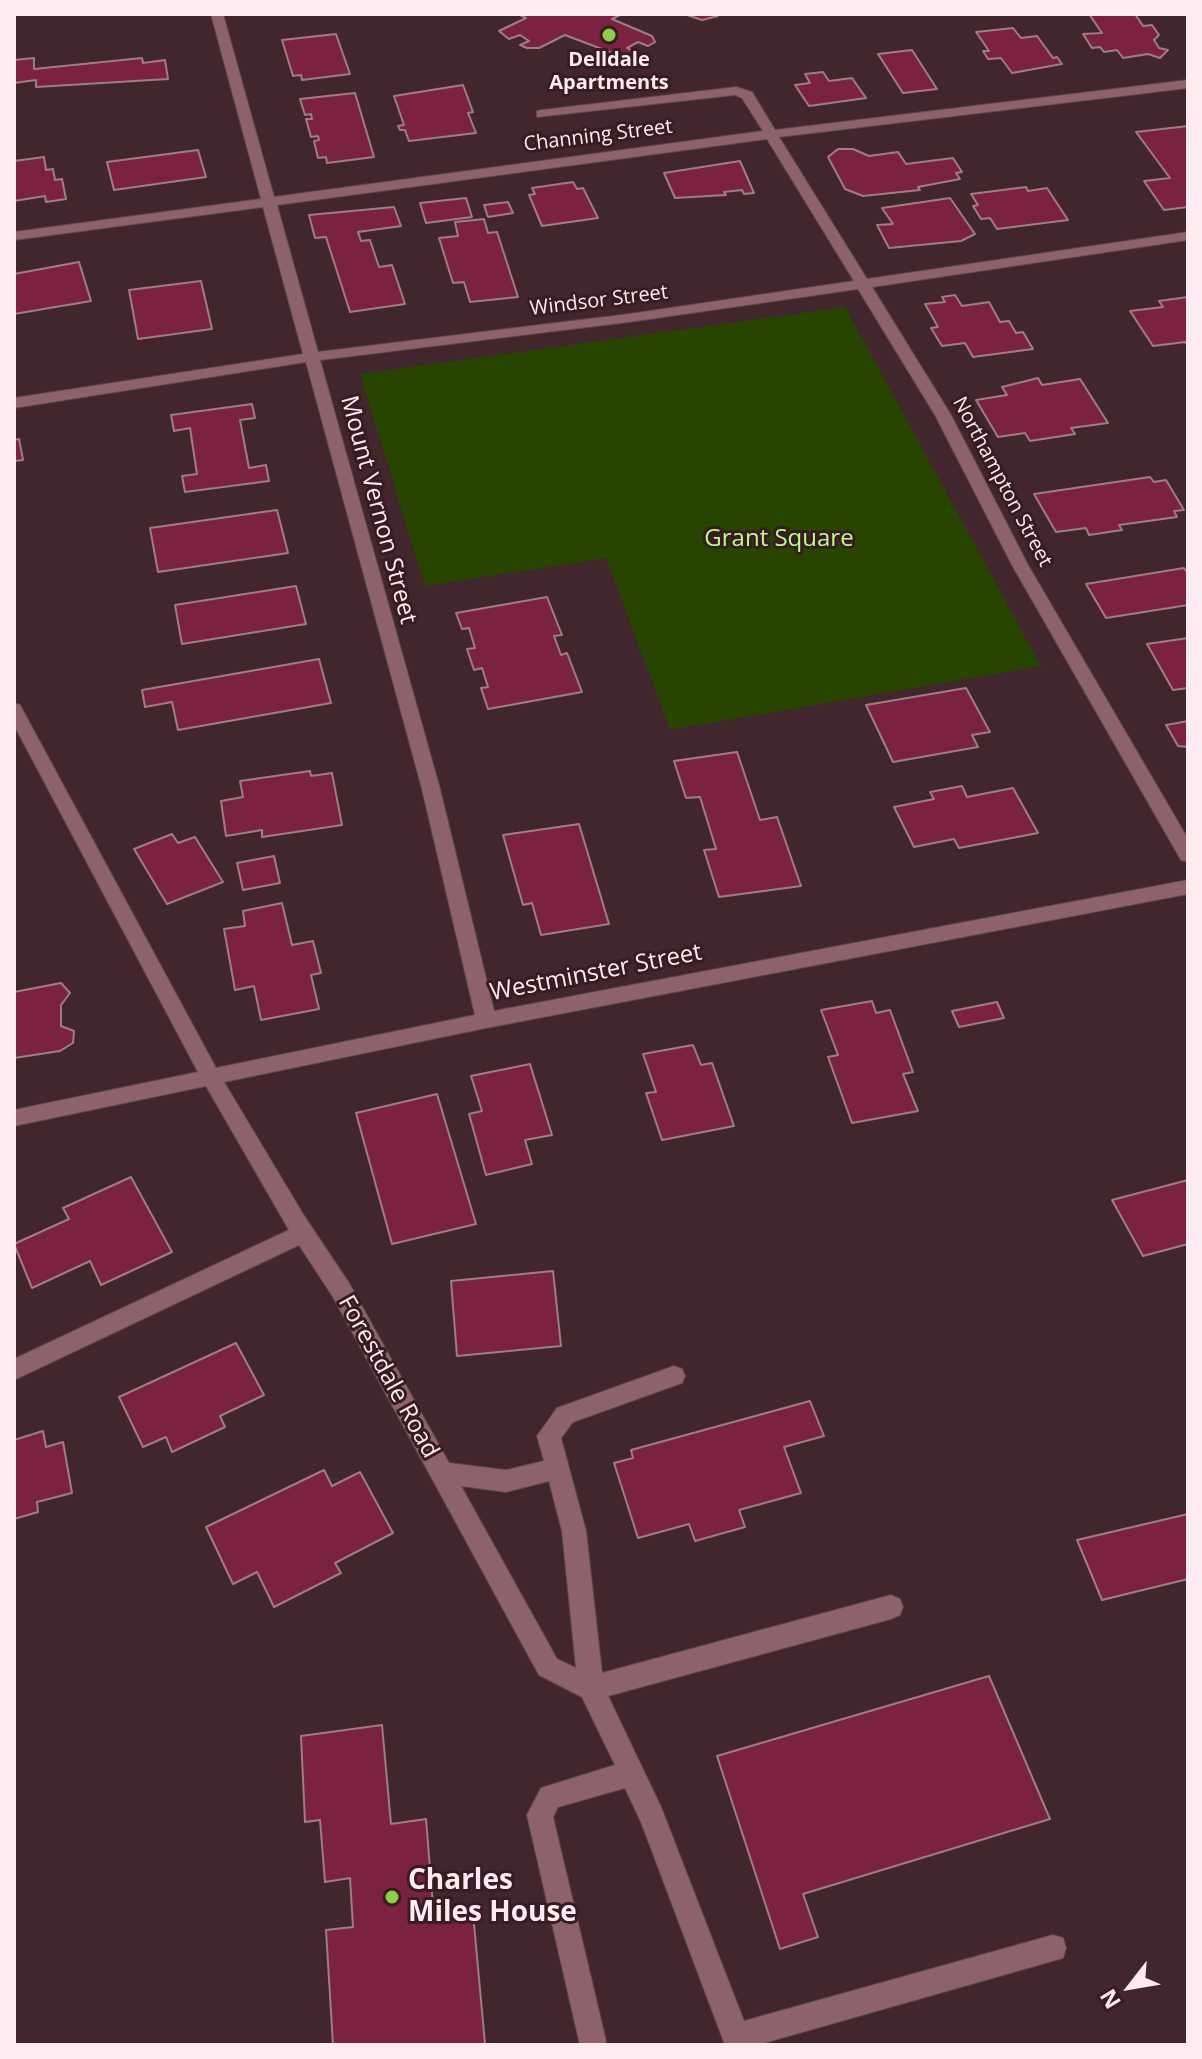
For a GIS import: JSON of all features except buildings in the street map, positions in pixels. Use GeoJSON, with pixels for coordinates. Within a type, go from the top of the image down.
{"type":"FeatureCollection","features":[{"type":"Feature","properties":{"kind":"street","name":"Mount Vernon Street"},"geometry":{"type":"LineString","coordinates":[[217,14],[431,789],[486,1020]]}},
{"type":"Feature","properties":{"kind":"street","name":"Channing Street"},"geometry":{"type":"LineString","coordinates":[[14,236],[771,134],[1188,84]]}},
{"type":"Feature","properties":{"kind":"street","name":"Northampton Street"},"geometry":{"type":"LineString","coordinates":[[542,114],[736,91],[747,95],[943,415],[1020,565],[1188,855]]}},
{"type":"Feature","properties":{"kind":"street","name":"Windsor Street"},"geometry":{"type":"LineString","coordinates":[[14,403],[310,357],[629,318],[1188,236]]}},
{"type":"Feature","properties":{"kind":"street","name":"Forestdale Road"},"geometry":{"type":"LineString","coordinates":[[14,709],[212,1076],[302,1234],[341,1290],[548,1667],[591,1688]]}},
{"type":"Feature","properties":{"kind":"street","name":"Westminster Street"},"geometry":{"type":"LineString","coordinates":[[14,1118],[486,1020],[1188,887]]}},
{"type":"Feature","properties":{"kind":"street"},"geometry":{"type":"LineString","coordinates":[[14,1370],[302,1234]]}},
{"type":"Feature","properties":{"kind":"street"},"geometry":{"type":"LineString","coordinates":[[674,1376],[565,1415],[549,1436],[574,1531],[591,1688],[652,1816],[737,2041],[1053,1948]]}},
{"type":"Feature","properties":{"kind":"street"},"geometry":{"type":"LineString","coordinates":[[441,1473],[506,1481],[557,1469]]}},
{"type":"Feature","properties":{"kind":"street"},"geometry":{"type":"LineString","coordinates":[[591,1688],[891,1607]]}},
{"type":"Feature","properties":{"kind":"street"},"geometry":{"type":"LineString","coordinates":[[592,2041],[540,1815],[550,1797],[631,1773]]}},
{"type":"Feature","properties":{"kind":"green space","name":"Grant Square"},"geometry":{"type":"Polygon","coordinates":[[[845,307],[1041,666],[670,730],[606,558],[425,586],[360,374],[845,307]]]}},
{"type":"Feature","properties":{"kind":"place","name":"Delldale Apartments"},"geometry":{"type":"Point","coordinates":[609,35]}},
{"type":"Feature","properties":{"kind":"place","name":"Charles Miles House"},"geometry":{"type":"Point","coordinates":[392,1897]}}]}
